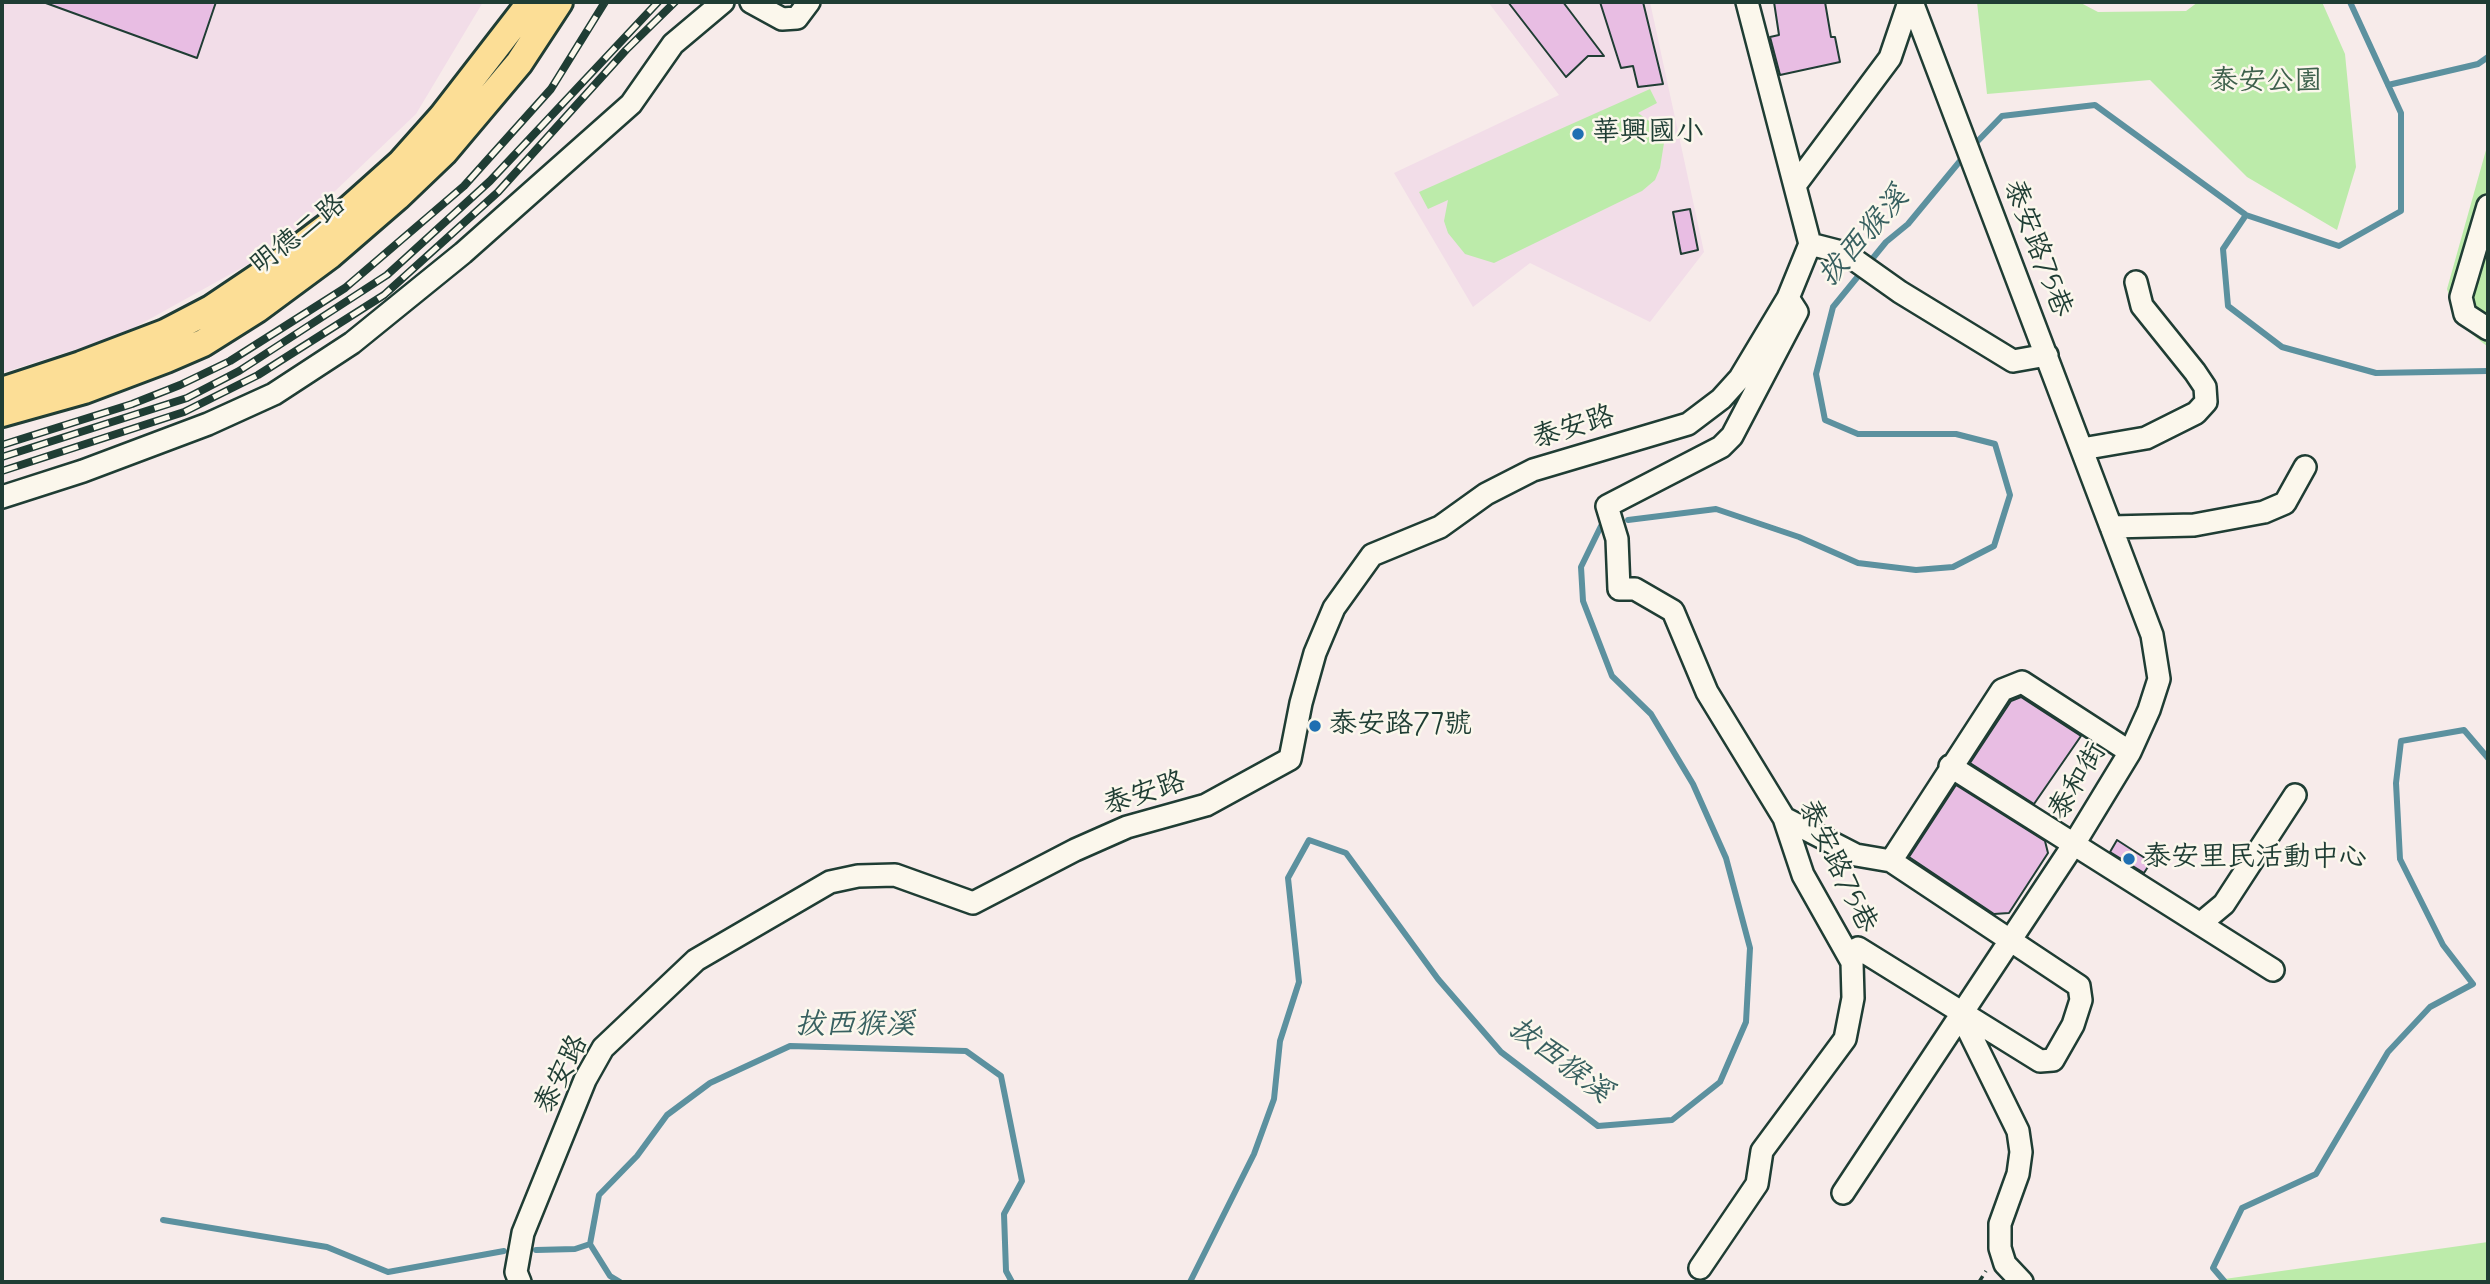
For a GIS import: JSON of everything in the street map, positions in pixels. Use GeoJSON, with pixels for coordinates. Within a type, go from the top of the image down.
{"type":"FeatureCollection","features":[{"type":"Feature","properties":{"kind":"main road","name":"明德二路"},"geometry":{"type":"LineString","coordinates":[[2,391],[165,333],[211,309],[278,264],[344,214],[401,163],[442,117],[531,2]]}},
{"type":"Feature","properties":{"kind":"main road","name":"明德二路"},"geometry":{"type":"LineString","coordinates":[[2,413],[84,390],[166,359],[203,343],[257,309],[330,255],[444,152],[519,63],[559,2]]}},
{"type":"Feature","properties":{"kind":"street"},"geometry":{"type":"LineString","coordinates":[[2,497],[83,471],[208,425],[274,394],[352,343],[463,253],[631,104],[673,44],[723,2]]}},
{"type":"Feature","properties":{"kind":"street"},"geometry":{"type":"LineString","coordinates":[[751,2],[782,19],[797,18],[809,2]]}},
{"type":"Feature","properties":{"kind":"street"},"geometry":{"type":"LineString","coordinates":[[1747,2],[1810,244],[1845,253],[1900,292],[2013,361],[2047,355]]}},
{"type":"Feature","properties":{"kind":"street"},"geometry":{"type":"LineString","coordinates":[[1796,184],[1890,58],[1911,2]]}},
{"type":"Feature","properties":{"kind":"street","name":"泰安路75巷"},"geometry":{"type":"LineString","coordinates":[[1911,2],[2047,355]]}},
{"type":"Feature","properties":{"kind":"street"},"geometry":{"type":"LineString","coordinates":[[2488,206],[2461,297],[2465,314],[2488,329]]}},
{"type":"Feature","properties":{"kind":"street","name":"泰安路"},"geometry":{"type":"LineString","coordinates":[[520,1282],[516,1272],[523,1233],[585,1080],[603,1048],[696,960],[830,882],[858,876],[895,875],[973,903],[1075,849],[1127,827],[1206,805],[1290,759],[1301,703],[1315,653],[1334,608],[1372,555],[1440,527],[1486,494],[1533,470],[1688,424],[1721,399],[1741,378],[1787,298],[1810,244]]}},
{"type":"Feature","properties":{"kind":"street"},"geometry":{"type":"LineString","coordinates":[[2082,449],[2146,438],[2196,413],[2206,402],[2205,387],[2142,306],[2136,282]]}},
{"type":"Feature","properties":{"kind":"street","name":"泰安路"},"geometry":{"type":"LineString","coordinates":[[1607,506],[1721,447],[1732,436],[1797,312],[1787,298]]}},
{"type":"Feature","properties":{"kind":"street","name":"泰和街"},"geometry":{"type":"LineString","coordinates":[[1843,1193],[2074,844],[2130,752],[2150,710],[2159,679],[2152,635],[2047,355]]}},
{"type":"Feature","properties":{"kind":"street"},"geometry":{"type":"LineString","coordinates":[[2111,527],[2194,525],[2264,512],[2285,503],[2305,467]]}},
{"type":"Feature","properties":{"kind":"street","name":"泰安路75巷"},"geometry":{"type":"LineString","coordinates":[[1607,506],[1617,539],[1619,589],[1635,589],[1673,611],[1707,692],[1784,818],[1803,875],[1852,962],[1850,1012],[1845,1039],[1762,1151],[1757,1184],[1700,1268]]}},
{"type":"Feature","properties":{"kind":"street"},"geometry":{"type":"LineString","coordinates":[[1891,861],[1950,766],[2002,690],[2022,682],[2130,752]]}},
{"type":"Feature","properties":{"kind":"street"},"geometry":{"type":"LineString","coordinates":[[1950,766],[2273,970]]}},
{"type":"Feature","properties":{"kind":"street"},"geometry":{"type":"LineString","coordinates":[[2200,924],[2224,904],[2295,795]]}},
{"type":"Feature","properties":{"kind":"street"},"geometry":{"type":"LineString","coordinates":[[1784,818],[1856,855],[1891,861],[2079,986],[2081,1000],[2073,1025],[2053,1060],[2040,1062],[1858,948]]}},
{"type":"Feature","properties":{"kind":"street"},"geometry":{"type":"LineString","coordinates":[[1960,1013],[2018,1131],[2021,1152],[2018,1174],[2000,1224],[2000,1248],[2006,1264],[2022,1282]]}},
{"type":"Feature","properties":{"kind":"shaded area"},"geometry":{"type":"Polygon","coordinates":[[[2,2],[483,2],[416,114],[272,251],[121,335],[2,373],[2,2]]]}},
{"type":"Feature","properties":{"kind":"shaded area","name":"華興國小"},"geometry":{"type":"Polygon","coordinates":[[[1488,2],[1650,2],[1704,252],[1650,322],[1530,263],[1473,307],[1394,173],[1559,95],[1488,2]]]}},
{"type":"Feature","properties":{"kind":"green space","name":"泰安公園"},"geometry":{"type":"Polygon","coordinates":[[[1977,2],[2079,2],[2098,12],[2186,11],[2198,2],[2322,2],[2345,54],[2356,167],[2337,230],[2247,177],[2150,80],[1987,94],[1977,2]]]}},
{"type":"Feature","properties":{"kind":"green space"},"geometry":{"type":"Polygon","coordinates":[[[1650,89],[1657,103],[1638,113],[1659,128],[1664,143],[1655,180],[1642,191],[1494,263],[1465,254],[1448,233],[1444,221],[1448,200],[1428,209],[1419,192],[1650,89]]]}},
{"type":"Feature","properties":{"kind":"green space"},"geometry":{"type":"Polygon","coordinates":[[[2488,143],[2488,347],[2458,323],[2447,289],[2488,143]]]}},
{"type":"Feature","properties":{"kind":"green space"},"geometry":{"type":"Polygon","coordinates":[[[2488,1242],[2488,1282],[2203,1282],[2488,1242]]]}},
{"type":"Feature","properties":{"kind":"building"},"geometry":{"type":"Polygon","coordinates":[[[43,2],[216,2],[197,58],[43,2]]]}},
{"type":"Feature","properties":{"kind":"building"},"geometry":{"type":"Polygon","coordinates":[[[1508,2],[1563,2],[1604,56],[1588,56],[1566,77],[1508,2]]]}},
{"type":"Feature","properties":{"kind":"building"},"geometry":{"type":"Polygon","coordinates":[[[1600,2],[1643,2],[1663,84],[1638,87],[1633,66],[1621,68],[1600,2]]]}},
{"type":"Feature","properties":{"kind":"building"},"geometry":{"type":"Polygon","coordinates":[[[1774,2],[1825,2],[1831,37],[1835,37],[1840,62],[1780,75],[1770,37],[1779,35],[1774,2]]]}},
{"type":"Feature","properties":{"kind":"building"},"geometry":{"type":"Polygon","coordinates":[[[1690,209],[1698,250],[1681,254],[1673,212],[1690,209]]]}},
{"type":"Feature","properties":{"kind":"building"},"geometry":{"type":"Polygon","coordinates":[[[2021,697],[2081,736],[2034,804],[1970,763],[2011,701],[2021,697]]]}},
{"type":"Feature","properties":{"kind":"building"},"geometry":{"type":"Polygon","coordinates":[[[1956,785],[2045,841],[2048,853],[2009,913],[1994,914],[1909,857],[1956,785]]]}},
{"type":"Feature","properties":{"kind":"building","name":"泰安里民活動中心"},"geometry":{"type":"Polygon","coordinates":[[[2117,840],[2151,862],[2144,873],[2110,852],[2117,840]]]}},
{"type":"Feature","properties":{"kind":"waterway","name":"拔西猴溪"},"geometry":{"type":"LineString","coordinates":[[1972,147],[2002,116],[2095,105],[2246,215],[2339,246],[2401,211],[2401,113],[2350,2]]}},
{"type":"Feature","properties":{"kind":"waterway"},"geometry":{"type":"LineString","coordinates":[[2388,85],[2478,64],[2488,57]]}},
{"type":"Feature","properties":{"kind":"waterway","name":"拔西猴溪"},"geometry":{"type":"LineString","coordinates":[[1628,520],[1716,509],[1799,537],[1858,563],[1916,570],[1953,567],[1994,546],[2010,495],[1995,444],[1956,434],[1858,434],[1825,420],[1816,374],[1833,307],[1886,242],[1908,224],[1965,155]]}},
{"type":"Feature","properties":{"kind":"waterway"},"geometry":{"type":"LineString","coordinates":[[2246,215],[2223,249],[2228,306],[2282,347],[2376,373],[2488,371]]}},
{"type":"Feature","properties":{"kind":"waterway","name":"拔西猴溪"},"geometry":{"type":"LineString","coordinates":[[1190,1282],[1254,1154],[1274,1099],[1280,1041],[1299,982],[1288,878],[1309,840],[1346,853],[1438,979],[1501,1052],[1598,1126],[1672,1120],[1720,1082],[1746,1022],[1750,948],[1726,858],[1693,784],[1651,714],[1612,676],[1583,601],[1581,567],[1601,526]]}},
{"type":"Feature","properties":{"kind":"waterway"},"geometry":{"type":"LineString","coordinates":[[2225,1282],[2213,1268],[2242,1208],[2316,1174],[2388,1052],[2430,1007],[2473,984],[2443,945],[2400,859],[2396,783],[2401,741],[2464,730],[2488,758]]}},
{"type":"Feature","properties":{"kind":"waterway","name":"拔西猴溪"},"geometry":{"type":"LineString","coordinates":[[620,1282],[610,1276],[590,1244],[599,1195],[637,1156],[667,1115],[710,1083],[790,1046],[966,1051],[1001,1076],[1022,1181],[1004,1214],[1006,1271],[1012,1282]]}},
{"type":"Feature","properties":{"kind":"waterway"},"geometry":{"type":"LineString","coordinates":[[163,1220],[327,1247],[388,1272],[504,1251]]}},
{"type":"Feature","properties":{"kind":"waterway"},"geometry":{"type":"LineString","coordinates":[[536,1250],[575,1249],[590,1244]]}},
{"type":"Feature","properties":{"kind":"railway"},"geometry":{"type":"LineString","coordinates":[[2,445],[132,404],[180,385],[230,361],[345,288],[464,186],[551,89],[605,2]]}},
{"type":"Feature","properties":{"kind":"railway"},"geometry":{"type":"LineString","coordinates":[[2,457],[187,398],[239,371],[387,275],[490,181],[658,2]]}},
{"type":"Feature","properties":{"kind":"railway"},"geometry":{"type":"LineString","coordinates":[[2,471],[184,412],[258,375],[384,295],[498,192],[626,50],[675,2]]}},
{"type":"Feature","properties":{"kind":"place","name":"華興國小"},"geometry":{"type":"Point","coordinates":[1578,134]}},
{"type":"Feature","properties":{"kind":"place","name":"泰安路77號"},"geometry":{"type":"Point","coordinates":[1315,726]}},
{"type":"Feature","properties":{"kind":"place","name":"泰安里民活動中心"},"geometry":{"type":"Point","coordinates":[2129,859]}}]}
